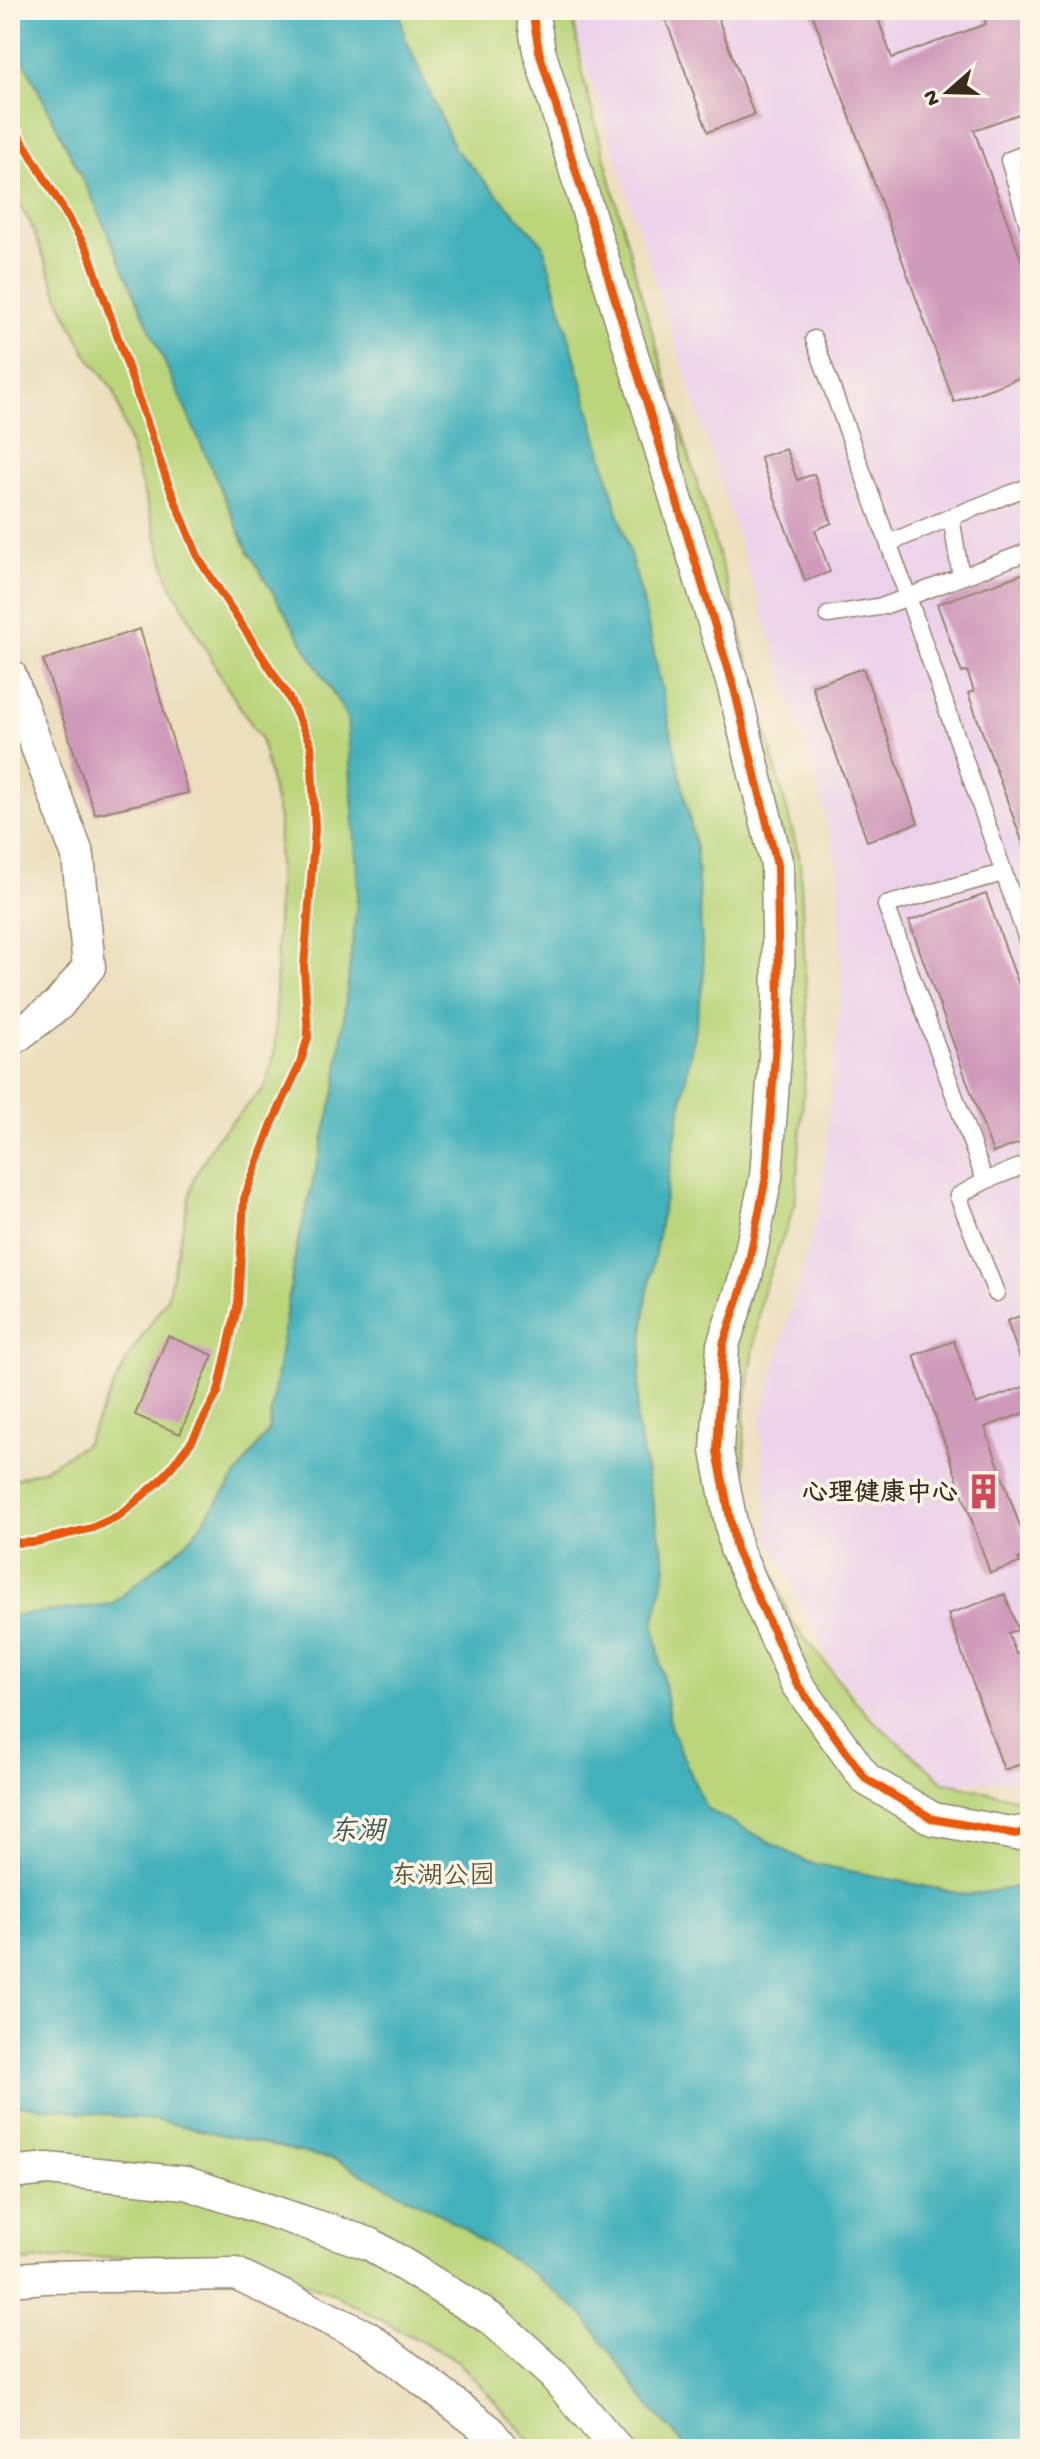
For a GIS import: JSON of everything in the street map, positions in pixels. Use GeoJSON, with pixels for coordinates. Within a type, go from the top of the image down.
{"type":"FeatureCollection","features":[{"type":"Feature","properties":{"kind":"street"},"geometry":{"type":"LineString","coordinates":[[532,10],[539,51],[734,688],[777,865],[779,1002],[766,1177],[746,1276],[723,1345],[722,1360],[717,1451],[736,1549],[797,1684],[866,1779],[933,1819],[1016,1834],[1030,1830]]}},
{"type":"Feature","properties":{"kind":"street"},"geometry":{"type":"LineString","coordinates":[[10,675],[78,856],[89,967],[58,1005],[10,1041]]}},
{"type":"Feature","properties":{"kind":"street"},"geometry":{"type":"LineString","coordinates":[[10,2173],[48,2169],[186,2183],[370,2244],[493,2320],[553,2374],[617,2449]]}},
{"type":"Feature","properties":{"kind":"street"},"geometry":{"type":"LineString","coordinates":[[10,2280],[236,2274],[367,2337],[488,2430],[503,2449]]}},
{"type":"Feature","properties":{"kind":"lane"},"geometry":{"type":"LineString","coordinates":[[1030,152],[1009,160],[1030,231]]}},
{"type":"Feature","properties":{"kind":"lane"},"geometry":{"type":"LineString","coordinates":[[814,339],[889,543],[1030,948]]}},
{"type":"Feature","properties":{"kind":"lane"},"geometry":{"type":"LineString","coordinates":[[889,543],[1030,486]]}},
{"type":"Feature","properties":{"kind":"lane"},"geometry":{"type":"LineString","coordinates":[[951,517],[961,577]]}},
{"type":"Feature","properties":{"kind":"lane"},"geometry":{"type":"LineString","coordinates":[[828,615],[884,606],[1030,551]]}},
{"type":"Feature","properties":{"kind":"lane"},"geometry":{"type":"LineString","coordinates":[[985,1181],[886,905],[1003,873]]}},
{"type":"Feature","properties":{"kind":"lane"},"geometry":{"type":"LineString","coordinates":[[996,1293],[958,1196],[1030,1163]]}},
{"type":"Feature","properties":{"kind":"shaded area"},"geometry":{"type":"Polygon","coordinates":[[[571,10],[1030,10],[1030,1778],[931,1786],[831,1667],[769,1537],[760,1420],[819,1209],[841,989],[839,871],[813,770],[578,41],[571,10]]]}},
{"type":"Feature","properties":{"kind":"green space","name":"东湖"},"geometry":{"type":"Polygon","coordinates":[[[10,10],[572,10],[584,80],[639,287],[732,601],[800,860],[808,1034],[795,1205],[762,1294],[744,1414],[746,1496],[790,1620],[867,1715],[944,1782],[1019,1799],[1030,1795],[1030,2449],[538,2449],[458,2361],[325,2290],[213,2254],[10,2263],[10,1481],[44,1469],[85,1444],[129,1356],[167,1298],[194,1177],[217,1137],[265,1087],[275,1053],[279,819],[261,739],[225,684],[170,583],[114,391],[85,352],[62,305],[30,222],[10,191],[10,10]]]}},
{"type":"Feature","properties":{"kind":"water","name":"东湖"},"geometry":{"type":"Polygon","coordinates":[[[10,10],[399,10],[405,37],[455,149],[543,244],[642,597],[696,849],[704,977],[646,1303],[636,1420],[666,1567],[654,1623],[671,1729],[706,1808],[807,1862],[968,1895],[1030,1885],[1030,2449],[688,2449],[650,2407],[583,2315],[535,2275],[437,2212],[336,2160],[159,2121],[22,2105],[10,2108],[10,1616],[112,1604],[191,1538],[268,1431],[296,1250],[336,1087],[358,891],[347,717],[248,551],[93,200],[10,33],[10,10]]]}},
{"type":"Feature","properties":{"kind":"building"},"geometry":{"type":"Polygon","coordinates":[[[662,10],[715,10],[754,115],[708,132],[662,10]]]}},
{"type":"Feature","properties":{"kind":"building"},"geometry":{"type":"Polygon","coordinates":[[[811,10],[875,10],[892,58],[986,24],[981,10],[1030,10],[1030,110],[974,130],[1030,284],[1030,374],[954,402],[811,10]]]}},
{"type":"Feature","properties":{"kind":"building"},"geometry":{"type":"Polygon","coordinates":[[[786,449],[797,480],[814,474],[832,523],[815,530],[830,572],[805,581],[760,457],[786,449]]]}},
{"type":"Feature","properties":{"kind":"building"},"geometry":{"type":"Polygon","coordinates":[[[1030,571],[1030,863],[968,693],[974,691],[967,671],[962,673],[937,604],[1030,571]]]}},
{"type":"Feature","properties":{"kind":"building"},"geometry":{"type":"Polygon","coordinates":[[[140,629],[188,793],[95,814],[43,660],[140,629]]]}},
{"type":"Feature","properties":{"kind":"building"},"geometry":{"type":"Polygon","coordinates":[[[863,668],[918,823],[867,841],[812,686],[863,668]]]}},
{"type":"Feature","properties":{"kind":"building"},"geometry":{"type":"Polygon","coordinates":[[[986,894],[1030,1016],[1030,1139],[993,1153],[909,921],[986,894]]]}},
{"type":"Feature","properties":{"kind":"building","name":"心理健康中心"},"geometry":{"type":"Polygon","coordinates":[[[1030,1312],[1030,1411],[985,1427],[1030,1555],[1018,1559],[1020,1563],[990,1573],[914,1355],[954,1341],[976,1404],[1029,1385],[1007,1321],[1030,1312]]]}},
{"type":"Feature","properties":{"kind":"building"},"geometry":{"type":"Polygon","coordinates":[[[168,1336],[213,1355],[180,1434],[135,1415],[168,1336]]]}},
{"type":"Feature","properties":{"kind":"building"},"geometry":{"type":"Polygon","coordinates":[[[1005,1594],[1018,1630],[1008,1633],[1016,1654],[1025,1651],[1030,1666],[1030,1761],[1004,1770],[948,1614],[1005,1594]]]}},
{"type":"Feature","properties":{"kind":"cycle path"},"geometry":{"type":"LineString","coordinates":[[532,10],[539,51],[734,688],[777,865],[779,1002],[766,1177],[746,1276],[723,1345],[717,1451],[736,1549],[797,1684],[866,1779],[933,1819],[1016,1834],[1030,1830]]}},
{"type":"Feature","properties":{"kind":"cycle path"},"geometry":{"type":"LineString","coordinates":[[10,120],[88,251],[167,481],[199,559],[288,696],[311,745],[315,829],[304,967],[308,1037],[300,1064],[272,1124],[244,1199],[238,1303],[218,1392],[192,1441],[161,1480],[120,1515],[92,1528],[35,1542],[10,1543]]}},
{"type":"Feature","properties":{"kind":"place","name":"心理健康中心"},"geometry":{"type":"Point","coordinates":[984,1491]}},
{"type":"Feature","properties":{"kind":"park label","name":"东湖公园"},"geometry":{"type":"Point","coordinates":[443,1874]}}]}
